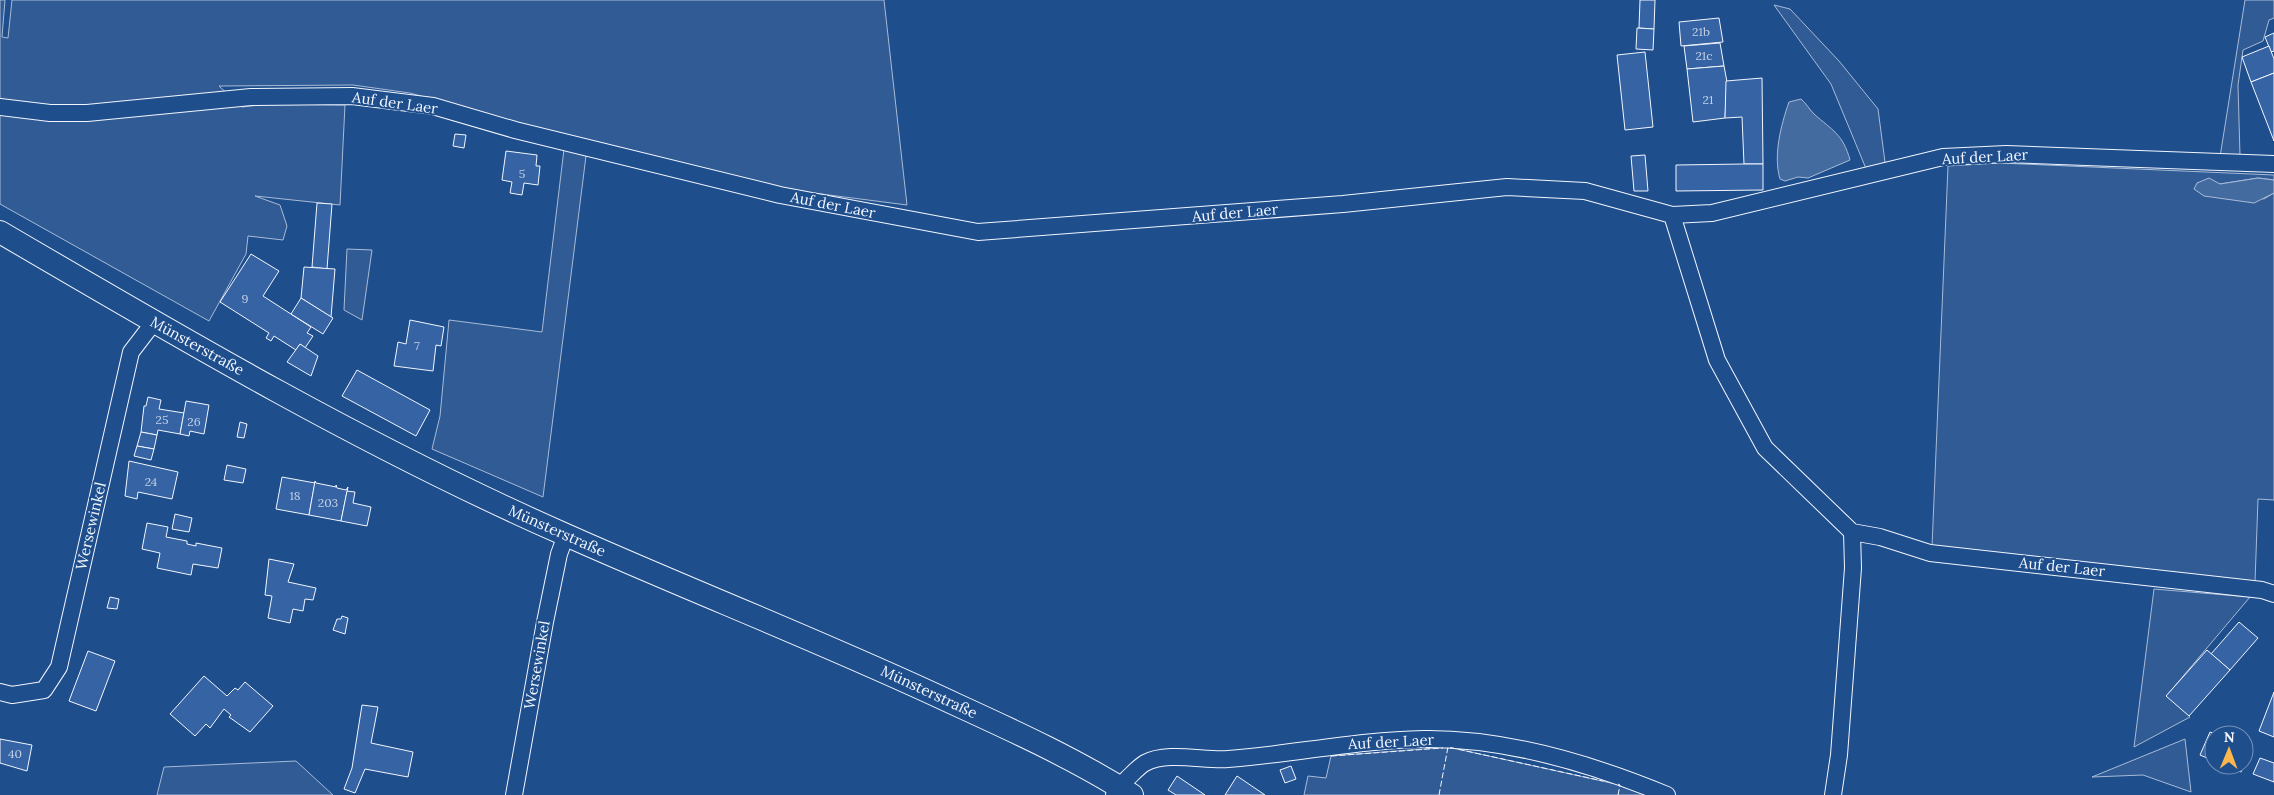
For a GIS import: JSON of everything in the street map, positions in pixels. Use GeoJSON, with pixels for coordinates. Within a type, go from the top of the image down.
{"type":"FeatureCollection","features":[{"type":"Feature","properties":{"kind":"main road","name":"Münsterstraße"},"geometry":{"type":"LineString","coordinates":[[0,232],[154,322],[379,445],[476,495],[906,681],[1010,730],[1121,792]]}},
{"type":"Feature","properties":{"kind":"street","name":"Auf der Laer"},"geometry":{"type":"LineString","coordinates":[[0,107],[50,112],[87,113],[251,97],[352,96],[433,106],[515,130],[780,195],[978,232],[1313,206],[1507,187],[1585,191],[1672,215],[1712,213],[1943,157],[2006,154],[2274,164]]}},
{"type":"Feature","properties":{"kind":"street"},"geometry":{"type":"LineString","coordinates":[[1672,215],[1717,360],[1765,448],[1852,532],[1853,568],[1842,715],[1833,795]]}},
{"type":"Feature","properties":{"kind":"street","name":"Wersewinkel"},"geometry":{"type":"LineString","coordinates":[[0,692],[12,695],[44,690],[59,667],[131,352],[154,322]]}},
{"type":"Feature","properties":{"kind":"street","name":"Auf der Laer"},"geometry":{"type":"LineString","coordinates":[[1852,532],[1880,537],[1930,553],[2262,590],[2274,594]]}},
{"type":"Feature","properties":{"kind":"street","name":"Wersewinkel"},"geometry":{"type":"LineString","coordinates":[[514,795],[545,622],[559,554],[566,535]]}},
{"type":"Feature","properties":{"kind":"street","name":"Auf der Laer"},"geometry":{"type":"LineString","coordinates":[[1121,792],[1146,762],[1168,758],[1227,760],[1341,745],[1424,739],[1469,741],[1543,755],[1642,785],[1667,795]]}},
{"type":"Feature","properties":{"kind":"shaded area"},"geometry":{"type":"Polygon","coordinates":[[[0,0],[5,0],[2,37],[8,38],[12,0],[884,0],[907,205],[790,190],[502,119],[410,93],[353,85],[219,86],[242,107],[268,104],[345,105],[340,205],[255,196],[280,205],[287,226],[283,240],[248,236],[246,254],[209,321],[0,204],[0,0]]]}},
{"type":"Feature","properties":{"kind":"shaded area"},"geometry":{"type":"Polygon","coordinates":[[[2245,0],[2274,0],[2274,18],[2269,20],[2263,41],[2243,50],[2238,85],[2240,156],[2220,157],[2245,0]]]}},
{"type":"Feature","properties":{"kind":"shaded area"},"geometry":{"type":"Polygon","coordinates":[[[1774,5],[1790,9],[1839,61],[1878,109],[1885,162],[1867,171],[1831,84],[1774,5]]]}},
{"type":"Feature","properties":{"kind":"shaded area"},"geometry":{"type":"Polygon","coordinates":[[[1801,99],[1840,138],[1850,160],[1808,178],[1798,177],[1785,181],[1780,179],[1777,160],[1781,130],[1789,102],[1801,99]]]}},
{"type":"Feature","properties":{"kind":"shaded area"},"geometry":{"type":"Polygon","coordinates":[[[564,149],[586,156],[543,497],[432,449],[440,416],[449,320],[542,332],[564,149]]]}},
{"type":"Feature","properties":{"kind":"shaded area"},"geometry":{"type":"Polygon","coordinates":[[[2000,163],[2274,175],[2274,180],[2258,178],[2220,184],[2197,183],[2264,199],[2274,193],[2274,500],[2258,499],[2255,582],[1932,547],[1948,166],[2000,163]]]}},
{"type":"Feature","properties":{"kind":"shaded area"},"geometry":{"type":"Polygon","coordinates":[[[2209,178],[2220,184],[2258,178],[2274,180],[2274,193],[2254,203],[2204,196],[2194,189],[2197,183],[2209,178]]]}},
{"type":"Feature","properties":{"kind":"shaded area"},"geometry":{"type":"Polygon","coordinates":[[[347,249],[372,250],[362,320],[344,310],[347,249]]]}},
{"type":"Feature","properties":{"kind":"shaded area"},"geometry":{"type":"Polygon","coordinates":[[[2154,589],[2250,597],[2168,694],[2190,717],[2134,747],[2154,589]]]}},
{"type":"Feature","properties":{"kind":"shaded area"},"geometry":{"type":"Polygon","coordinates":[[[2185,739],[2191,792],[2143,775],[2092,777],[2185,739]]]}},
{"type":"Feature","properties":{"kind":"shaded area"},"geometry":{"type":"Polygon","coordinates":[[[1448,747],[1620,785],[1647,795],[1304,795],[1308,776],[1326,778],[1331,756],[1448,747]]]}},
{"type":"Feature","properties":{"kind":"shaded area"},"geometry":{"type":"Polygon","coordinates":[[[296,761],[333,795],[157,795],[164,767],[296,761]]]}},
{"type":"Feature","properties":{"kind":"building"},"geometry":{"type":"Polygon","coordinates":[[[1640,0],[1655,0],[1654,29],[1639,28],[1640,0]]]}},
{"type":"Feature","properties":{"kind":"building"},"geometry":{"type":"Polygon","coordinates":[[[1719,18],[1723,42],[1681,46],[1679,22],[1719,18]]]}},
{"type":"Feature","properties":{"kind":"building"},"geometry":{"type":"Polygon","coordinates":[[[1637,28],[1654,29],[1653,50],[1636,49],[1637,28]]]}},
{"type":"Feature","properties":{"kind":"building"},"geometry":{"type":"Polygon","coordinates":[[[2274,33],[2274,51],[2271,52],[2265,37],[2274,33]]]}},
{"type":"Feature","properties":{"kind":"building"},"geometry":{"type":"Polygon","coordinates":[[[1720,43],[1724,66],[1687,69],[1684,46],[1720,43]]]}},
{"type":"Feature","properties":{"kind":"building"},"geometry":{"type":"Polygon","coordinates":[[[2269,46],[2274,59],[2274,73],[2251,82],[2242,57],[2269,46]]]}},
{"type":"Feature","properties":{"kind":"building"},"geometry":{"type":"Polygon","coordinates":[[[1645,52],[1653,127],[1625,130],[1617,55],[1645,52]]]}},
{"type":"Feature","properties":{"kind":"building"},"geometry":{"type":"Polygon","coordinates":[[[1724,66],[1727,82],[1725,118],[1693,122],[1687,69],[1724,66]]]}},
{"type":"Feature","properties":{"kind":"building"},"geometry":{"type":"Polygon","coordinates":[[[2274,73],[2274,141],[2251,82],[2274,73]]]}},
{"type":"Feature","properties":{"kind":"building"},"geometry":{"type":"Polygon","coordinates":[[[1762,78],[1763,164],[1744,164],[1742,117],[1725,118],[1726,81],[1762,78]]]}},
{"type":"Feature","properties":{"kind":"building"},"geometry":{"type":"Polygon","coordinates":[[[455,134],[466,135],[464,148],[453,146],[455,134]]]}},
{"type":"Feature","properties":{"kind":"building"},"geometry":{"type":"Polygon","coordinates":[[[506,151],[537,155],[536,166],[540,166],[538,185],[524,183],[522,195],[510,193],[512,182],[502,180],[506,151]]]}},
{"type":"Feature","properties":{"kind":"building"},"geometry":{"type":"Polygon","coordinates":[[[1645,155],[1648,191],[1634,191],[1631,156],[1645,155]]]}},
{"type":"Feature","properties":{"kind":"building"},"geometry":{"type":"Polygon","coordinates":[[[1763,164],[1763,190],[1676,191],[1676,165],[1763,164]]]}},
{"type":"Feature","properties":{"kind":"building"},"geometry":{"type":"Polygon","coordinates":[[[317,203],[332,204],[327,269],[312,267],[317,203]]]}},
{"type":"Feature","properties":{"kind":"building"},"geometry":{"type":"Polygon","coordinates":[[[251,254],[279,271],[263,296],[311,327],[307,333],[313,336],[305,348],[300,344],[296,350],[274,336],[271,341],[266,338],[269,333],[220,302],[251,254]]]}},
{"type":"Feature","properties":{"kind":"building"},"geometry":{"type":"Polygon","coordinates":[[[304,267],[335,269],[331,317],[301,298],[304,267]]]}},
{"type":"Feature","properties":{"kind":"building"},"geometry":{"type":"Polygon","coordinates":[[[301,298],[333,318],[323,334],[291,314],[301,298]]]}},
{"type":"Feature","properties":{"kind":"building"},"geometry":{"type":"Polygon","coordinates":[[[410,320],[444,327],[441,346],[436,345],[433,371],[394,366],[398,342],[406,344],[410,320]]]}},
{"type":"Feature","properties":{"kind":"building"},"geometry":{"type":"Polygon","coordinates":[[[300,344],[318,356],[311,376],[287,362],[300,344]]]}},
{"type":"Feature","properties":{"kind":"building"},"geometry":{"type":"Polygon","coordinates":[[[357,370],[430,410],[416,436],[342,396],[357,370]]]}},
{"type":"Feature","properties":{"kind":"building"},"geometry":{"type":"Polygon","coordinates":[[[148,397],[161,400],[159,409],[184,413],[180,434],[158,430],[157,435],[141,432],[144,406],[146,406],[148,397]]]}},
{"type":"Feature","properties":{"kind":"building"},"geometry":{"type":"Polygon","coordinates":[[[186,401],[209,405],[204,434],[190,431],[189,436],[180,434],[186,401]]]}},
{"type":"Feature","properties":{"kind":"building"},"geometry":{"type":"Polygon","coordinates":[[[240,422],[247,424],[244,438],[237,437],[240,422]]]}},
{"type":"Feature","properties":{"kind":"building"},"geometry":{"type":"Polygon","coordinates":[[[141,432],[157,435],[154,449],[137,446],[141,432]]]}},
{"type":"Feature","properties":{"kind":"building"},"geometry":{"type":"Polygon","coordinates":[[[137,446],[154,449],[151,460],[134,456],[137,446]]]}},
{"type":"Feature","properties":{"kind":"building"},"geometry":{"type":"Polygon","coordinates":[[[129,461],[178,472],[172,499],[138,492],[137,499],[125,496],[129,461]]]}},
{"type":"Feature","properties":{"kind":"building"},"geometry":{"type":"Polygon","coordinates":[[[227,465],[246,469],[243,483],[224,480],[227,465]]]}},
{"type":"Feature","properties":{"kind":"building"},"geometry":{"type":"Polygon","coordinates":[[[282,477],[315,483],[309,515],[276,509],[282,477]]]}},
{"type":"Feature","properties":{"kind":"building"},"geometry":{"type":"Polygon","coordinates":[[[315,481],[316,483],[336,487],[336,485],[337,488],[346,490],[348,487],[341,521],[309,515],[315,481]]]}},
{"type":"Feature","properties":{"kind":"building"},"geometry":{"type":"Polygon","coordinates":[[[347,491],[355,492],[353,503],[371,507],[367,526],[341,521],[347,491]]]}},
{"type":"Feature","properties":{"kind":"building"},"geometry":{"type":"Polygon","coordinates":[[[175,514],[192,518],[189,532],[172,529],[175,514]]]}},
{"type":"Feature","properties":{"kind":"building"},"geometry":{"type":"Polygon","coordinates":[[[147,523],[168,527],[166,537],[187,541],[187,544],[196,546],[196,543],[222,548],[218,568],[193,564],[191,575],[157,568],[160,553],[142,549],[147,523]]]}},
{"type":"Feature","properties":{"kind":"building"},"geometry":{"type":"Polygon","coordinates":[[[269,559],[294,564],[288,582],[316,588],[313,600],[305,599],[303,611],[293,609],[290,623],[268,618],[272,596],[265,595],[269,559]]]}},
{"type":"Feature","properties":{"kind":"building"},"geometry":{"type":"Polygon","coordinates":[[[110,597],[119,599],[117,609],[107,608],[110,597]]]}},
{"type":"Feature","properties":{"kind":"building"},"geometry":{"type":"Polygon","coordinates":[[[342,616],[348,618],[345,634],[333,630],[337,619],[341,619],[342,616]]]}},
{"type":"Feature","properties":{"kind":"building"},"geometry":{"type":"Polygon","coordinates":[[[2239,622],[2258,638],[2230,670],[2211,654],[2239,622]]]}},
{"type":"Feature","properties":{"kind":"building"},"geometry":{"type":"Polygon","coordinates":[[[2207,650],[2230,670],[2189,716],[2166,696],[2207,650]]]}},
{"type":"Feature","properties":{"kind":"building"},"geometry":{"type":"Polygon","coordinates":[[[88,651],[115,661],[96,711],[69,701],[88,651]]]}},
{"type":"Feature","properties":{"kind":"building"},"geometry":{"type":"Polygon","coordinates":[[[204,676],[227,696],[235,688],[238,690],[245,682],[273,706],[250,732],[229,717],[231,715],[224,709],[210,728],[206,724],[195,736],[170,714],[204,676]]]}},
{"type":"Feature","properties":{"kind":"building"},"geometry":{"type":"Polygon","coordinates":[[[2274,692],[2274,737],[2259,731],[2274,692]]]}},
{"type":"Feature","properties":{"kind":"building"},"geometry":{"type":"Polygon","coordinates":[[[362,705],[378,707],[371,743],[413,752],[408,777],[365,769],[355,793],[344,789],[352,768],[362,705]]]}},
{"type":"Feature","properties":{"kind":"building"},"geometry":{"type":"Polygon","coordinates":[[[0,739],[32,745],[27,771],[0,763],[0,739]]]}},
{"type":"Feature","properties":{"kind":"building"},"geometry":{"type":"Polygon","coordinates":[[[2204,746],[2204,757],[2200,755],[2204,746]]]}},
{"type":"Feature","properties":{"kind":"building"},"geometry":{"type":"Polygon","coordinates":[[[2260,758],[2274,763],[2274,782],[2254,774],[2260,758]]]}},
{"type":"Feature","properties":{"kind":"building"},"geometry":{"type":"Polygon","coordinates":[[[1291,766],[1296,779],[1285,783],[1280,770],[1291,766]]]}},
{"type":"Feature","properties":{"kind":"building"},"geometry":{"type":"Polygon","coordinates":[[[1177,776],[1205,795],[1176,795],[1168,790],[1177,776]]]}},
{"type":"Feature","properties":{"kind":"building"},"geometry":{"type":"Polygon","coordinates":[[[1237,776],[1265,795],[1225,795],[1237,776]]]}},
{"type":"Feature","properties":{"kind":"fence"},"geometry":{"type":"LineString","coordinates":[[1439,795],[1448,747],[1603,781]]}},
{"type":"Feature","properties":{"kind":"fence"},"geometry":{"type":"LineString","coordinates":[[1331,756],[1443,748]]}},
{"type":"Feature","properties":{"kind":"fence"},"geometry":{"type":"LineString","coordinates":[[1618,784],[1620,785],[1618,795]]}}]}
